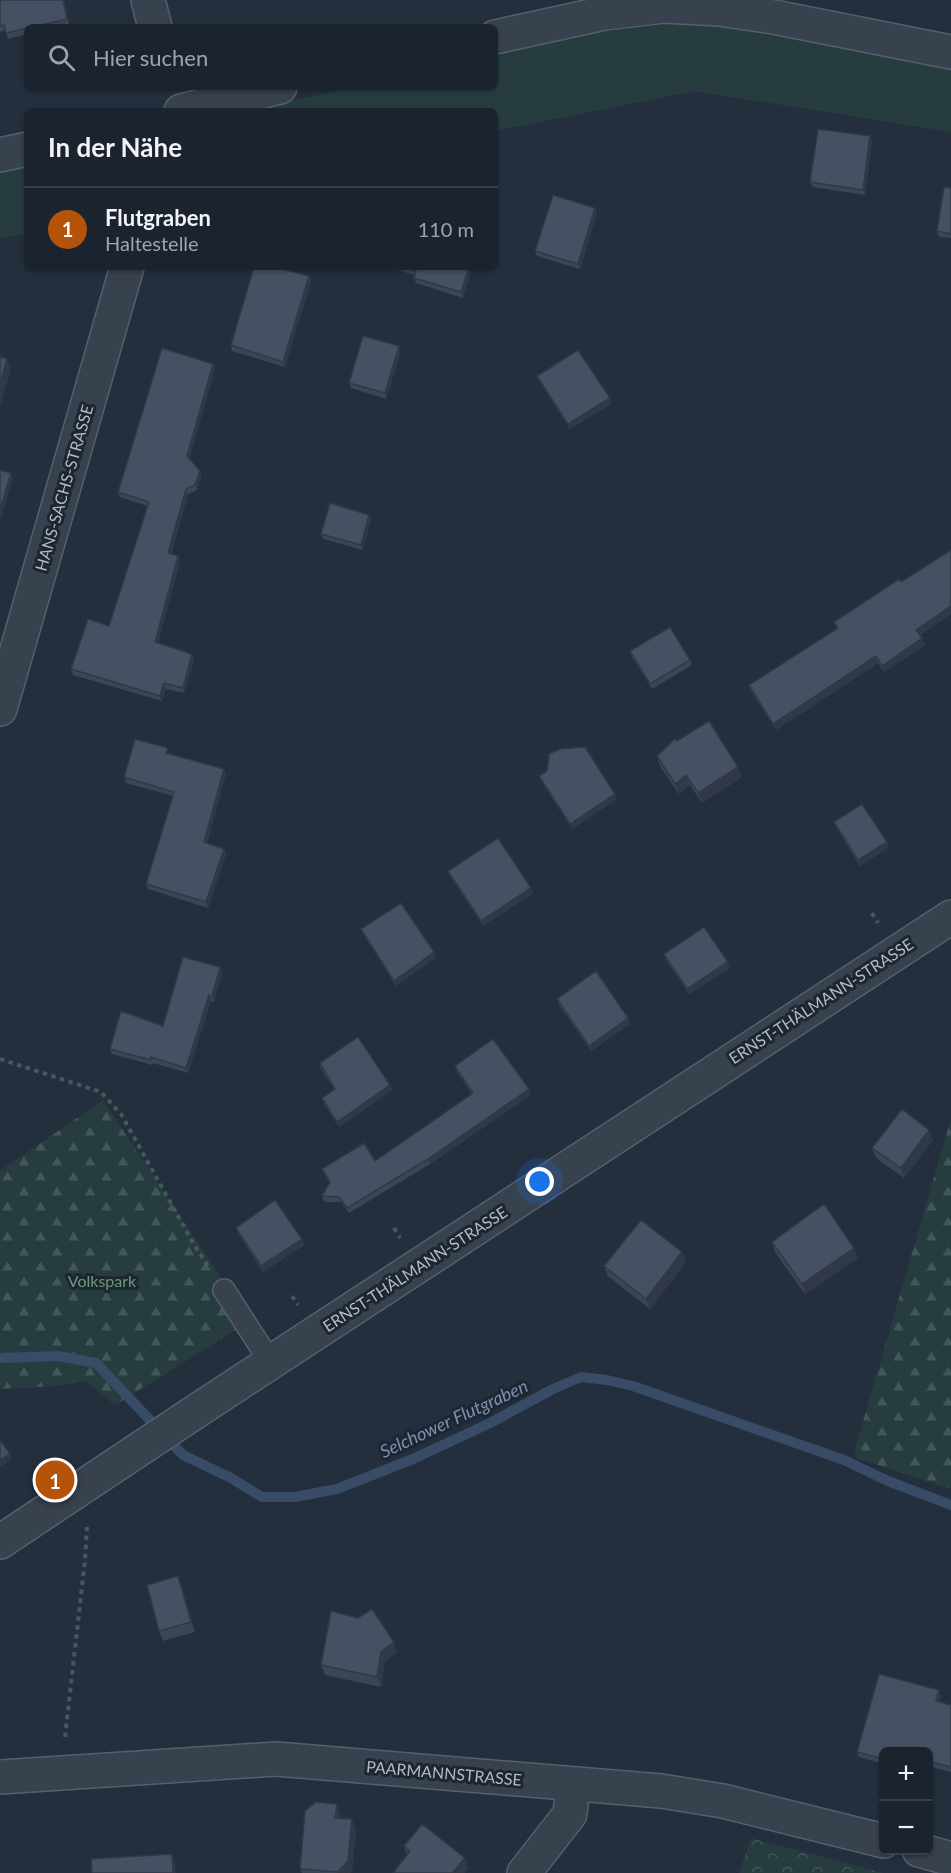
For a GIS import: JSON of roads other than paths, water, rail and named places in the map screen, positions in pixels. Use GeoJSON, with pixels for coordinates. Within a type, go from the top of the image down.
{"type":"FeatureCollection","features":[{"type":"Feature","properties":{"kind":"street"},"geometry":{"type":"LineString","coordinates":[[148,0],[154,24]]}},
{"type":"Feature","properties":{"kind":"street"},"geometry":{"type":"LineString","coordinates":[[498,36],[605,13],[664,6],[719,9],[774,17],[951,52]]}},
{"type":"Feature","properties":{"kind":"street"},"geometry":{"type":"LineString","coordinates":[[171,90],[174,108]]}},
{"type":"Feature","properties":{"kind":"street"},"geometry":{"type":"LineString","coordinates":[[193,108],[268,90]]}},
{"type":"Feature","properties":{"kind":"street"},"geometry":{"type":"LineString","coordinates":[[0,155],[24,150]]}},
{"type":"Feature","properties":{"kind":"street","name":"HANS-SACHS-STRASSE"},"geometry":{"type":"LineString","coordinates":[[1,704],[126,270]]}},
{"type":"Feature","properties":{"kind":"street","name":"ERNST-THÄLMANN-STRASSE"},"geometry":{"type":"LineString","coordinates":[[0,1542],[125,1457],[951,917]]}},
{"type":"Feature","properties":{"kind":"street","name":"PAARMANNSTRASSE"},"geometry":{"type":"LineString","coordinates":[[0,1776],[276,1759],[661,1791],[723,1801],[879,1840]]}},
{"type":"Feature","properties":{"kind":"street"},"geometry":{"type":"LineString","coordinates":[[524,1873],[570,1814],[573,1784]]}},
{"type":"Feature","properties":{"kind":"street"},"geometry":{"type":"LineString","coordinates":[[933,1854],[951,1859]]}},
{"type":"Feature","properties":{"kind":"lane"},"geometry":{"type":"LineString","coordinates":[[224,1290],[271,1363]]}},
{"type":"Feature","properties":{"kind":"waterway","name":"Selchower Flutgraben"},"geometry":{"type":"LineString","coordinates":[[0,1358],[58,1356],[96,1363],[183,1455],[231,1478],[262,1497],[295,1497],[337,1489],[413,1459],[581,1377],[633,1386],[844,1460],[888,1481],[951,1505]]}},
{"type":"Feature","properties":{"kind":"place","name":"Flutgraben"},"geometry":{"type":"Point","coordinates":[55,1480]}},
{"type":"Feature","properties":{"kind":"park label","name":"Volkspark"},"geometry":{"type":"Point","coordinates":[102,1281]}}]}
